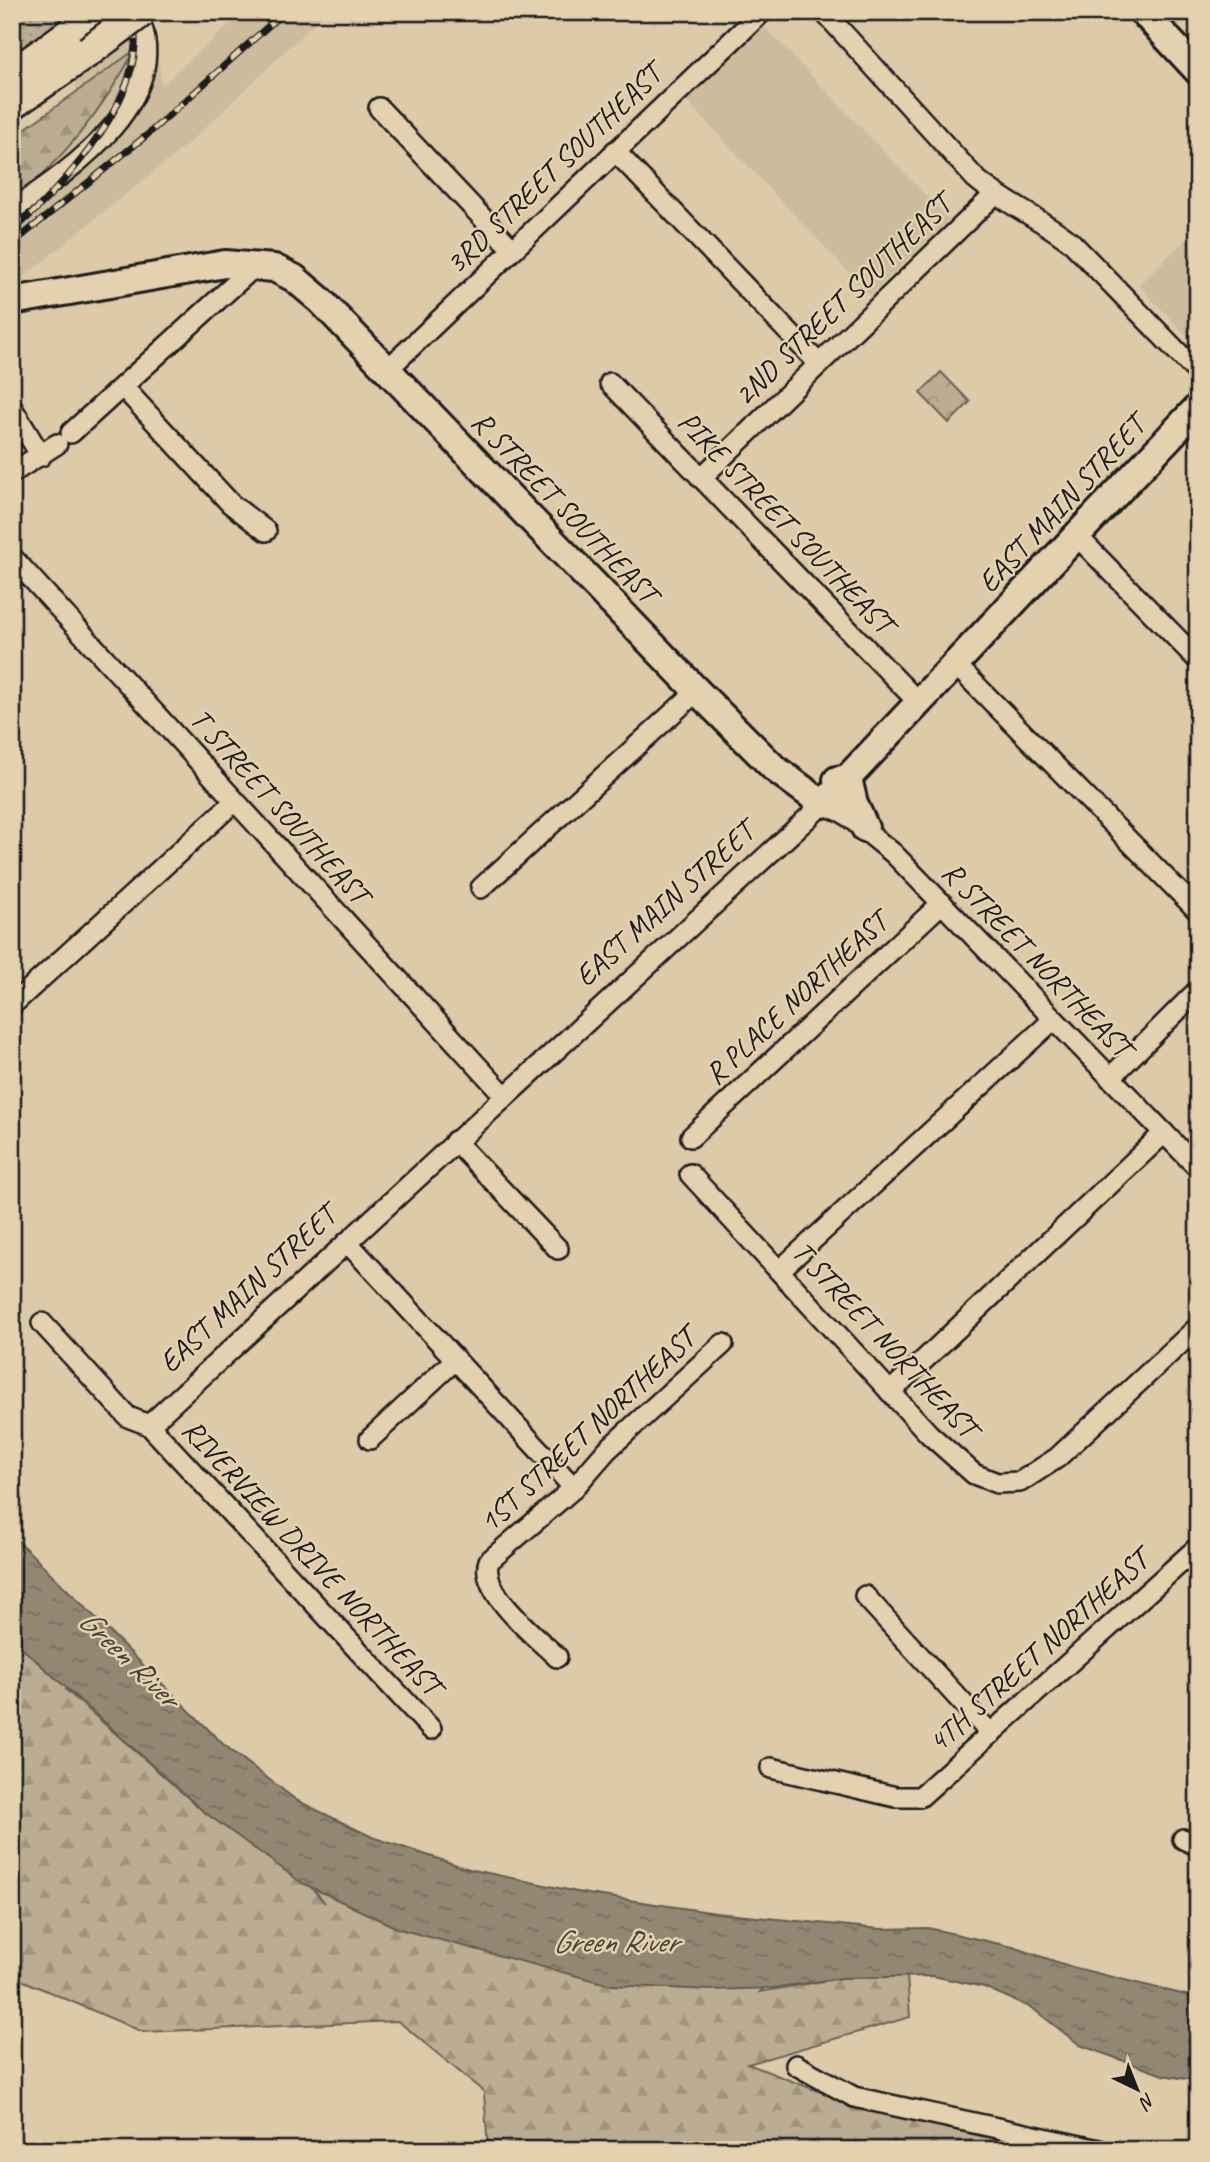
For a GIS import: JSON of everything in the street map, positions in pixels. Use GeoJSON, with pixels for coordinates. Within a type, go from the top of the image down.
{"type":"FeatureCollection","features":[{"type":"Feature","properties":{"kind":"highway"},"geometry":{"type":"LineString","coordinates":[[12,104],[82,41],[100,12]]}},
{"type":"Feature","properties":{"kind":"highway"},"geometry":{"type":"LineString","coordinates":[[12,75],[138,12]]}},
{"type":"Feature","properties":{"kind":"main road"},"geometry":{"type":"LineString","coordinates":[[1143,12],[1198,71]]}},
{"type":"Feature","properties":{"kind":"main road","name":"R STREET SOUTHEAST"},"geometry":{"type":"LineString","coordinates":[[12,301],[210,265],[274,268],[294,278],[387,370],[697,691],[788,779],[823,804]]}},
{"type":"Feature","properties":{"kind":"main road","name":"EAST MAIN STREET"},"geometry":{"type":"LineString","coordinates":[[823,804],[1198,407]]}},
{"type":"Feature","properties":{"kind":"main road"},"geometry":{"type":"LineString","coordinates":[[788,779],[822,783],[848,778],[854,804],[865,828]]}},
{"type":"Feature","properties":{"kind":"street"},"geometry":{"type":"LineString","coordinates":[[12,210],[85,153],[131,104],[140,87],[146,60],[145,32],[138,12]]}},
{"type":"Feature","properties":{"kind":"street","name":"3RD STREET SOUTHEAST"},"geometry":{"type":"LineString","coordinates":[[387,370],[762,12]]}},
{"type":"Feature","properties":{"kind":"street"},"geometry":{"type":"LineString","coordinates":[[824,12],[975,178],[994,195],[1072,243],[1198,373]]}},
{"type":"Feature","properties":{"kind":"street"},"geometry":{"type":"LineString","coordinates":[[379,108],[512,249]]}},
{"type":"Feature","properties":{"kind":"street"},"geometry":{"type":"LineString","coordinates":[[615,150],[818,363]]}},
{"type":"Feature","properties":{"kind":"street","name":"2ND STREET SOUTHEAST"},"geometry":{"type":"LineString","coordinates":[[701,478],[994,195]]}},
{"type":"Feature","properties":{"kind":"street"},"geometry":{"type":"LineString","coordinates":[[12,473],[57,444],[255,266]]}},
{"type":"Feature","properties":{"kind":"street","name":"PIKE STREET SOUTHEAST"},"geometry":{"type":"LineString","coordinates":[[610,383],[918,702]]}},
{"type":"Feature","properties":{"kind":"street"},"geometry":{"type":"LineString","coordinates":[[123,387],[230,504],[265,531]]}},
{"type":"Feature","properties":{"kind":"street"},"geometry":{"type":"LineString","coordinates":[[12,408],[57,444]]}},
{"type":"Feature","properties":{"kind":"street"},"geometry":{"type":"LineString","coordinates":[[1076,535],[1198,660]]}},
{"type":"Feature","properties":{"kind":"street","name":"T STREET SOUTHEAST"},"geometry":{"type":"LineString","coordinates":[[12,557],[504,1095]]}},
{"type":"Feature","properties":{"kind":"street"},"geometry":{"type":"LineString","coordinates":[[955,664],[1198,911]]}},
{"type":"Feature","properties":{"kind":"street"},"geometry":{"type":"LineString","coordinates":[[481,888],[697,691]]}},
{"type":"Feature","properties":{"kind":"street"},"geometry":{"type":"LineString","coordinates":[[12,1005],[235,801]]}},
{"type":"Feature","properties":{"kind":"street","name":"R STREET NORTHEAST"},"geometry":{"type":"LineString","coordinates":[[823,804],[865,828],[942,903],[1198,1168]]}},
{"type":"Feature","properties":{"kind":"street","name":"EAST MAIN STREET"},"geometry":{"type":"LineString","coordinates":[[149,1425],[504,1095],[823,804]]}},
{"type":"Feature","properties":{"kind":"street","name":"R PLACE NORTHEAST"},"geometry":{"type":"LineString","coordinates":[[691,1137],[942,903]]}},
{"type":"Feature","properties":{"kind":"street"},"geometry":{"type":"LineString","coordinates":[[1110,1079],[1198,990]]}},
{"type":"Feature","properties":{"kind":"street"},"geometry":{"type":"LineString","coordinates":[[780,1270],[1053,1020]]}},
{"type":"Feature","properties":{"kind":"street"},"geometry":{"type":"LineString","coordinates":[[890,1392],[1164,1133]]}},
{"type":"Feature","properties":{"kind":"street"},"geometry":{"type":"LineString","coordinates":[[455,1141],[558,1249]]}},
{"type":"Feature","properties":{"kind":"street","name":"T STREET NORTHEAST"},"geometry":{"type":"LineString","coordinates":[[690,1174],[944,1449],[986,1480],[1009,1484],[1020,1482],[1057,1458],[1198,1327]]}},
{"type":"Feature","properties":{"kind":"street"},"geometry":{"type":"LineString","coordinates":[[347,1242],[573,1488]]}},
{"type":"Feature","properties":{"kind":"street","name":"RIVERVIEW DRIVE NORTHEAST"},"geometry":{"type":"LineString","coordinates":[[42,1323],[128,1417],[149,1425],[431,1729]]}},
{"type":"Feature","properties":{"kind":"street","name":"1ST STREET NORTHEAST"},"geometry":{"type":"LineString","coordinates":[[557,1657],[505,1606],[491,1585],[487,1568],[494,1555],[573,1488],[607,1450],[723,1344]]}},
{"type":"Feature","properties":{"kind":"street"},"geometry":{"type":"LineString","coordinates":[[370,1440],[455,1360]]}},
{"type":"Feature","properties":{"kind":"street","name":"4TH STREET NORTHEAST"},"geometry":{"type":"LineString","coordinates":[[771,1768],[896,1797],[916,1798],[1198,1547]]}},
{"type":"Feature","properties":{"kind":"street"},"geometry":{"type":"LineString","coordinates":[[865,1596],[991,1734]]}},
{"type":"Feature","properties":{"kind":"street"},"geometry":{"type":"LineString","coordinates":[[796,2065],[854,2097],[1099,2150]]}},
{"type":"Feature","properties":{"kind":"shaded area"},"geometry":{"type":"Polygon","coordinates":[[[73,12],[150,12],[162,85],[243,12],[326,12],[188,144],[12,286],[12,190],[77,116],[73,12]]]}},
{"type":"Feature","properties":{"kind":"shaded area"},"geometry":{"type":"Polygon","coordinates":[[[761,23],[949,220],[870,295],[683,97],[761,23]]]}},
{"type":"Feature","properties":{"kind":"shaded area"},"geometry":{"type":"Polygon","coordinates":[[[1198,229],[1198,347],[1138,285],[1198,229]]]}},
{"type":"Feature","properties":{"kind":"green space"},"geometry":{"type":"Polygon","coordinates":[[[12,12],[73,12],[72,19],[12,59],[12,12]]]}},
{"type":"Feature","properties":{"kind":"green space"},"geometry":{"type":"Polygon","coordinates":[[[135,50],[110,93],[81,132],[49,168],[12,202],[12,138],[135,50]]]}},
{"type":"Feature","properties":{"kind":"green space"},"geometry":{"type":"Polygon","coordinates":[[[941,372],[970,402],[949,423],[920,393],[941,372]]]}},
{"type":"Feature","properties":{"kind":"green space"},"geometry":{"type":"Polygon","coordinates":[[[12,1577],[89,1669],[66,1690],[203,1811],[310,1886],[325,1903],[263,1828],[783,1969],[760,1992],[841,1978],[907,1976],[910,2017],[748,2064],[864,2109],[1042,2150],[488,2150],[484,2092],[398,2021],[143,2032],[12,1976],[12,1577]]]}},
{"type":"Feature","properties":{"kind":"water","name":"Green River"},"geometry":{"type":"Polygon","coordinates":[[[12,1535],[223,1744],[296,1800],[372,1837],[469,1869],[582,1893],[716,1913],[881,1929],[928,1928],[1013,1947],[1072,1967],[1198,1998],[1198,2081],[1163,2075],[1080,2045],[1032,2008],[984,1987],[933,1976],[841,1978],[773,1988],[710,1990],[611,1985],[399,1929],[302,1883],[203,1811],[12,1639],[12,1535]]]}},
{"type":"Feature","properties":{"kind":"railway"},"geometry":{"type":"LineString","coordinates":[[12,232],[71,172],[107,122],[131,71],[135,41],[132,12]]}},
{"type":"Feature","properties":{"kind":"railway"},"geometry":{"type":"LineString","coordinates":[[12,244],[147,135],[284,12]]}}]}
